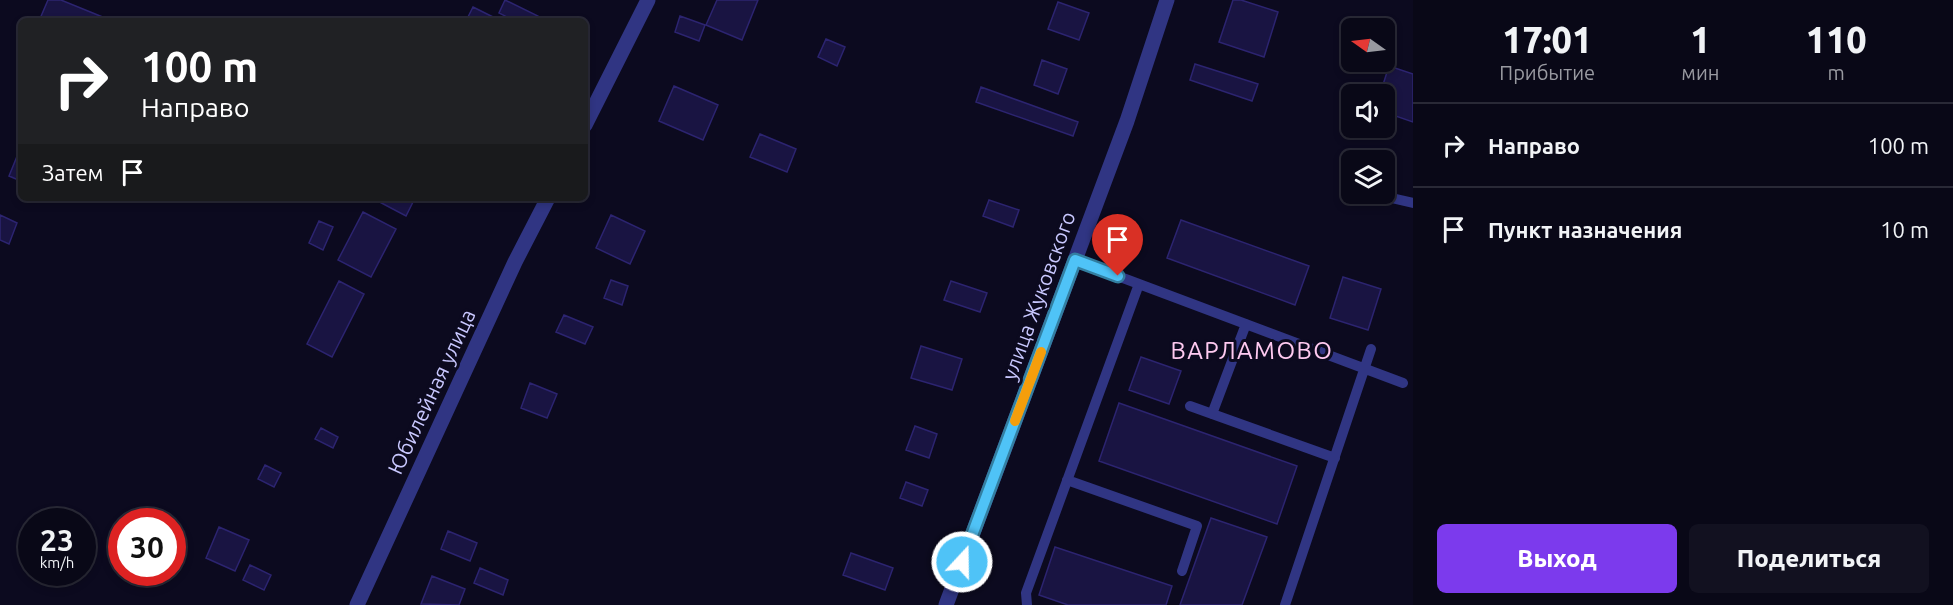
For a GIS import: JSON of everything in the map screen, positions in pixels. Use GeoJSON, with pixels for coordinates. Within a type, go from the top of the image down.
{"type":"FeatureCollection","features":[{"type":"Feature","properties":{"kind":"street"},"geometry":{"type":"LineString","coordinates":[[588,118],[648,0]]}},
{"type":"Feature","properties":{"kind":"street","name":"улица Жуковского"},"geometry":{"type":"LineString","coordinates":[[946,605],[1127,121],[1167,0]]}},
{"type":"Feature","properties":{"kind":"street","name":"Юбилейная улица"},"geometry":{"type":"LineString","coordinates":[[357,605],[515,262],[546,201]]}},
{"type":"Feature","properties":{"kind":"lane"},"geometry":{"type":"LineString","coordinates":[[1395,199],[1413,203]]}},
{"type":"Feature","properties":{"kind":"lane"},"geometry":{"type":"LineString","coordinates":[[1075,260],[1403,383]]}},
{"type":"Feature","properties":{"kind":"lane"},"geometry":{"type":"LineString","coordinates":[[1027,605],[1026,593],[1139,284]]}},
{"type":"Feature","properties":{"kind":"lane"},"geometry":{"type":"LineString","coordinates":[[1212,414],[1246,324]]}},
{"type":"Feature","properties":{"kind":"lane"},"geometry":{"type":"LineString","coordinates":[[1285,605],[1371,350]]}},
{"type":"Feature","properties":{"kind":"lane"},"geometry":{"type":"LineString","coordinates":[[1190,406],[1335,458]]}},
{"type":"Feature","properties":{"kind":"lane"},"geometry":{"type":"LineString","coordinates":[[1067,480],[1197,526],[1182,571]]}},
{"type":"Feature","properties":{"kind":"building"},"geometry":{"type":"Polygon","coordinates":[[[48,0],[61,0],[105,18],[40,18],[48,0]]]}},
{"type":"Feature","properties":{"kind":"building"},"geometry":{"type":"Polygon","coordinates":[[[505,0],[538,16],[537,18],[509,18],[499,13],[505,0]]]}},
{"type":"Feature","properties":{"kind":"building"},"geometry":{"type":"Polygon","coordinates":[[[717,0],[758,0],[742,40],[706,25],[717,0]]]}},
{"type":"Feature","properties":{"kind":"building"},"geometry":{"type":"Polygon","coordinates":[[[1233,0],[1241,0],[1278,12],[1264,57],[1219,42],[1233,0]]]}},
{"type":"Feature","properties":{"kind":"building"},"geometry":{"type":"Polygon","coordinates":[[[1058,2],[1089,13],[1079,40],[1048,29],[1058,2]]]}},
{"type":"Feature","properties":{"kind":"building"},"geometry":{"type":"Polygon","coordinates":[[[473,7],[495,18],[468,18],[473,7]]]}},
{"type":"Feature","properties":{"kind":"building"},"geometry":{"type":"Polygon","coordinates":[[[680,16],[705,25],[699,41],[675,32],[680,16]]]}},
{"type":"Feature","properties":{"kind":"building"},"geometry":{"type":"Polygon","coordinates":[[[826,39],[845,47],[837,66],[818,57],[826,39]]]}},
{"type":"Feature","properties":{"kind":"building"},"geometry":{"type":"Polygon","coordinates":[[[1042,60],[1067,69],[1058,94],[1034,85],[1042,60]]]}},
{"type":"Feature","properties":{"kind":"building"},"geometry":{"type":"Polygon","coordinates":[[[1195,64],[1258,84],[1252,101],[1190,80],[1195,64]]]}},
{"type":"Feature","properties":{"kind":"building"},"geometry":{"type":"Polygon","coordinates":[[[1395,68],[1413,74],[1413,122],[1395,116],[1395,84],[1383,84],[1387,72],[1395,72],[1395,68]]]}},
{"type":"Feature","properties":{"kind":"building"},"geometry":{"type":"Polygon","coordinates":[[[674,86],[718,105],[703,140],[659,121],[674,86]]]}},
{"type":"Feature","properties":{"kind":"building"},"geometry":{"type":"Polygon","coordinates":[[[981,87],[1078,122],[1073,136],[976,102],[981,87]]]}},
{"type":"Feature","properties":{"kind":"building"},"geometry":{"type":"Polygon","coordinates":[[[760,134],[796,149],[787,172],[750,157],[760,134]]]}},
{"type":"Feature","properties":{"kind":"building"},"geometry":{"type":"Polygon","coordinates":[[[18,154],[18,180],[9,176],[18,154]]]}},
{"type":"Feature","properties":{"kind":"building"},"geometry":{"type":"Polygon","coordinates":[[[989,200],[1019,210],[1013,227],[983,216],[989,200]]]}},
{"type":"Feature","properties":{"kind":"building"},"geometry":{"type":"Polygon","coordinates":[[[378,201],[414,201],[406,216],[378,201]]]}},
{"type":"Feature","properties":{"kind":"building"},"geometry":{"type":"Polygon","coordinates":[[[363,212],[396,229],[371,277],[338,260],[363,212]]]}},
{"type":"Feature","properties":{"kind":"building"},"geometry":{"type":"Polygon","coordinates":[[[0,215],[17,223],[9,244],[0,240],[0,215]]]}},
{"type":"Feature","properties":{"kind":"building"},"geometry":{"type":"Polygon","coordinates":[[[611,215],[645,231],[630,264],[596,248],[611,215]]]}},
{"type":"Feature","properties":{"kind":"building"},"geometry":{"type":"Polygon","coordinates":[[[1181,220],[1309,266],[1295,305],[1167,258],[1181,220]]]}},
{"type":"Feature","properties":{"kind":"building"},"geometry":{"type":"Polygon","coordinates":[[[319,221],[333,227],[323,250],[309,243],[319,221]]]}},
{"type":"Feature","properties":{"kind":"building"},"geometry":{"type":"Polygon","coordinates":[[[1343,277],[1381,289],[1368,330],[1330,318],[1343,277]]]}},
{"type":"Feature","properties":{"kind":"building"},"geometry":{"type":"Polygon","coordinates":[[[611,280],[628,286],[622,305],[604,298],[611,280]]]}},
{"type":"Feature","properties":{"kind":"building"},"geometry":{"type":"Polygon","coordinates":[[[339,281],[364,294],[332,357],[307,344],[339,281]]]}},
{"type":"Feature","properties":{"kind":"building"},"geometry":{"type":"Polygon","coordinates":[[[951,281],[987,293],[980,312],[944,300],[951,281]]]}},
{"type":"Feature","properties":{"kind":"building"},"geometry":{"type":"Polygon","coordinates":[[[564,315],[593,327],[585,344],[556,332],[564,315]]]}},
{"type":"Feature","properties":{"kind":"building"},"geometry":{"type":"Polygon","coordinates":[[[921,346],[962,359],[952,390],[911,378],[921,346]]]}},
{"type":"Feature","properties":{"kind":"building"},"geometry":{"type":"Polygon","coordinates":[[[1141,357],[1181,371],[1169,404],[1129,390],[1141,357]]]}},
{"type":"Feature","properties":{"kind":"building"},"geometry":{"type":"Polygon","coordinates":[[[530,383],[557,394],[547,418],[521,408],[530,383]]]}},
{"type":"Feature","properties":{"kind":"building"},"geometry":{"type":"Polygon","coordinates":[[[1119,403],[1297,466],[1277,524],[1099,461],[1119,403]]]}},
{"type":"Feature","properties":{"kind":"building"},"geometry":{"type":"Polygon","coordinates":[[[915,426],[937,434],[929,458],[906,450],[915,426]]]}},
{"type":"Feature","properties":{"kind":"building"},"geometry":{"type":"Polygon","coordinates":[[[321,428],[338,437],[333,448],[315,439],[321,428]]]}},
{"type":"Feature","properties":{"kind":"building"},"geometry":{"type":"Polygon","coordinates":[[[265,465],[281,473],[274,487],[258,479],[265,465]]]}},
{"type":"Feature","properties":{"kind":"building"},"geometry":{"type":"Polygon","coordinates":[[[906,482],[928,490],[922,506],[900,498],[906,482]]]}},
{"type":"Feature","properties":{"kind":"building"},"geometry":{"type":"Polygon","coordinates":[[[1211,518],[1267,537],[1242,605],[1180,605],[1211,518]]]}},
{"type":"Feature","properties":{"kind":"building"},"geometry":{"type":"Polygon","coordinates":[[[219,527],[249,540],[235,571],[206,558],[219,527]]]}},
{"type":"Feature","properties":{"kind":"building"},"geometry":{"type":"Polygon","coordinates":[[[448,531],[477,543],[470,561],[441,549],[448,531]]]}},
{"type":"Feature","properties":{"kind":"building"},"geometry":{"type":"Polygon","coordinates":[[[1055,547],[1172,586],[1166,605],[1068,605],[1039,595],[1055,547]]]}},
{"type":"Feature","properties":{"kind":"building"},"geometry":{"type":"Polygon","coordinates":[[[851,553],[893,568],[885,590],[843,575],[851,553]]]}},
{"type":"Feature","properties":{"kind":"building"},"geometry":{"type":"Polygon","coordinates":[[[250,565],[271,575],[264,590],[243,580],[250,565]]]}},
{"type":"Feature","properties":{"kind":"building"},"geometry":{"type":"Polygon","coordinates":[[[480,568],[508,580],[503,595],[474,583],[480,568]]]}},
{"type":"Feature","properties":{"kind":"building"},"geometry":{"type":"Polygon","coordinates":[[[432,576],[465,589],[459,605],[421,604],[432,576]]]}},
{"type":"Feature","properties":{"kind":"slow traffic"},"geometry":{"type":"LineString","coordinates":[[1015,421],[1041,352]]}},
{"type":"Feature","properties":{"kind":"district","name":"ВАРЛАМОВО"},"geometry":{"type":"Point","coordinates":[1252,351]}},
{"type":"Feature","properties":{"kind":"route"},"geometry":{"type":"LineString","coordinates":[[962,562],[1075,260],[1118,276]]}}]}
